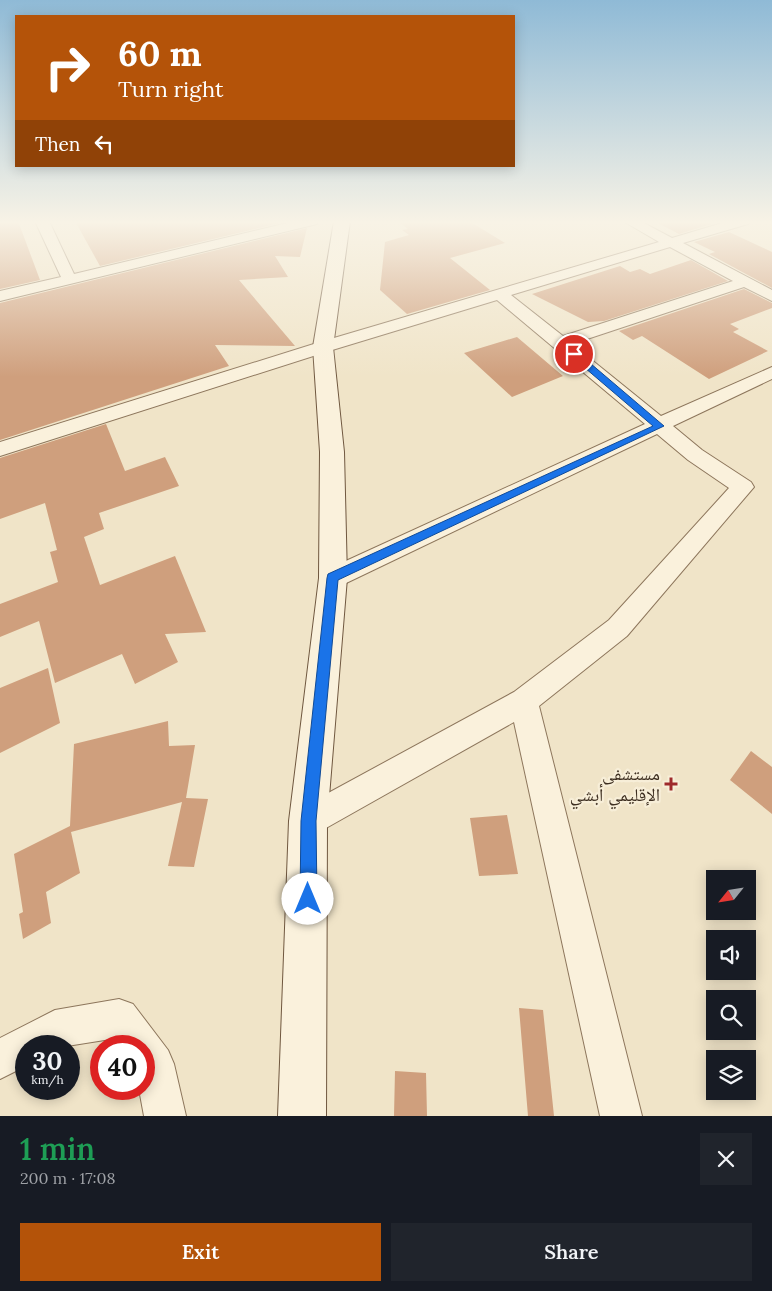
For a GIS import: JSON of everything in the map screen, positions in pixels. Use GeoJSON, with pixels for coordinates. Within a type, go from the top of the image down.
{"type":"FeatureCollection","features":[{"type":"Feature","properties":{"kind":"street"},"geometry":{"type":"LineString","coordinates":[[67,273],[69,278]]}},
{"type":"Feature","properties":{"kind":"street"},"geometry":{"type":"LineString","coordinates":[[0,296],[90,273]]}},
{"type":"Feature","properties":{"kind":"street"},"geometry":{"type":"LineString","coordinates":[[302,1116],[308,821],[333,578],[332,452],[324,347],[335,273]]}},
{"type":"Feature","properties":{"kind":"street"},"geometry":{"type":"LineString","coordinates":[[0,449],[324,347],[568,273]]}},
{"type":"Feature","properties":{"kind":"street"},"geometry":{"type":"LineString","coordinates":[[728,273],[772,296]]}},
{"type":"Feature","properties":{"kind":"street"},"geometry":{"type":"LineString","coordinates":[[560,342],[745,282]]}},
{"type":"Feature","properties":{"kind":"street"},"geometry":{"type":"LineString","coordinates":[[308,821],[524,701],[618,628],[743,487],[695,455],[500,294]]}},
{"type":"Feature","properties":{"kind":"street"},"geometry":{"type":"LineString","coordinates":[[333,578],[772,372]]}},
{"type":"Feature","properties":{"kind":"street"},"geometry":{"type":"LineString","coordinates":[[524,701],[621,1116]]}},
{"type":"Feature","properties":{"kind":"street"},"geometry":{"type":"LineString","coordinates":[[0,1059],[55,1029],[119,1018],[132,1035]]}},
{"type":"Feature","properties":{"kind":"street"},"geometry":{"type":"LineString","coordinates":[[155,1069],[165,1116]]}},
{"type":"Feature","properties":{"kind":"building"},"geometry":{"type":"Polygon","coordinates":[[[0,273],[37,273],[40,280],[0,289],[0,273]]]}},
{"type":"Feature","properties":{"kind":"building"},"geometry":{"type":"Polygon","coordinates":[[[122,273],[286,273],[288,277],[239,280],[295,346],[215,345],[229,366],[0,440],[0,303],[122,273]]]}},
{"type":"Feature","properties":{"kind":"building"},"geometry":{"type":"Polygon","coordinates":[[[382,273],[469,273],[490,290],[407,314],[380,290],[382,273]]]}},
{"type":"Feature","properties":{"kind":"building"},"geometry":{"type":"Polygon","coordinates":[[[598,273],[714,273],[728,281],[604,321],[588,322],[532,294],[598,273]]]}},
{"type":"Feature","properties":{"kind":"building"},"geometry":{"type":"Polygon","coordinates":[[[744,273],[772,273],[772,288],[744,273]]]}},
{"type":"Feature","properties":{"kind":"building"},"geometry":{"type":"Polygon","coordinates":[[[744,289],[772,303],[772,308],[730,324],[739,329],[733,332],[768,351],[709,379],[642,336],[633,340],[619,331],[744,289]]]}},
{"type":"Feature","properties":{"kind":"building"},"geometry":{"type":"Polygon","coordinates":[[[517,337],[563,376],[512,397],[464,353],[517,337]]]}},
{"type":"Feature","properties":{"kind":"building"},"geometry":{"type":"Polygon","coordinates":[[[106,424],[125,471],[165,457],[179,486],[99,513],[104,529],[84,537],[100,585],[175,556],[206,632],[165,634],[178,662],[135,684],[122,654],[55,683],[39,621],[0,637],[0,604],[58,582],[50,552],[57,550],[45,503],[0,519],[0,458],[106,424]]]}},
{"type":"Feature","properties":{"kind":"building"},"geometry":{"type":"Polygon","coordinates":[[[48,668],[60,723],[0,753],[0,688],[48,668]]]}},
{"type":"Feature","properties":{"kind":"building"},"geometry":{"type":"Polygon","coordinates":[[[168,721],[169,746],[195,745],[186,798],[208,799],[194,867],[168,866],[182,802],[71,832],[80,873],[46,892],[51,923],[23,939],[19,914],[23,912],[14,854],[70,826],[74,744],[168,721]]]}},
{"type":"Feature","properties":{"kind":"building"},"geometry":{"type":"Polygon","coordinates":[[[751,751],[772,767],[772,814],[730,780],[751,751]]]}},
{"type":"Feature","properties":{"kind":"building"},"geometry":{"type":"Polygon","coordinates":[[[507,815],[518,874],[479,876],[470,818],[507,815]]]}},
{"type":"Feature","properties":{"kind":"building"},"geometry":{"type":"Polygon","coordinates":[[[519,1008],[543,1010],[554,1116],[528,1116],[519,1008]]]}},
{"type":"Feature","properties":{"kind":"building"},"geometry":{"type":"Polygon","coordinates":[[[395,1071],[426,1073],[427,1116],[394,1116],[395,1071]]]}},
{"type":"Feature","properties":{"kind":"place","name":"مستشفى الإقليمي أبشي"},"geometry":{"type":"Point","coordinates":[671,784]}},
{"type":"Feature","properties":{"kind":"route"},"geometry":{"type":"LineString","coordinates":[[308,899],[308,821],[333,578],[660,426],[574,354]]}}]}
